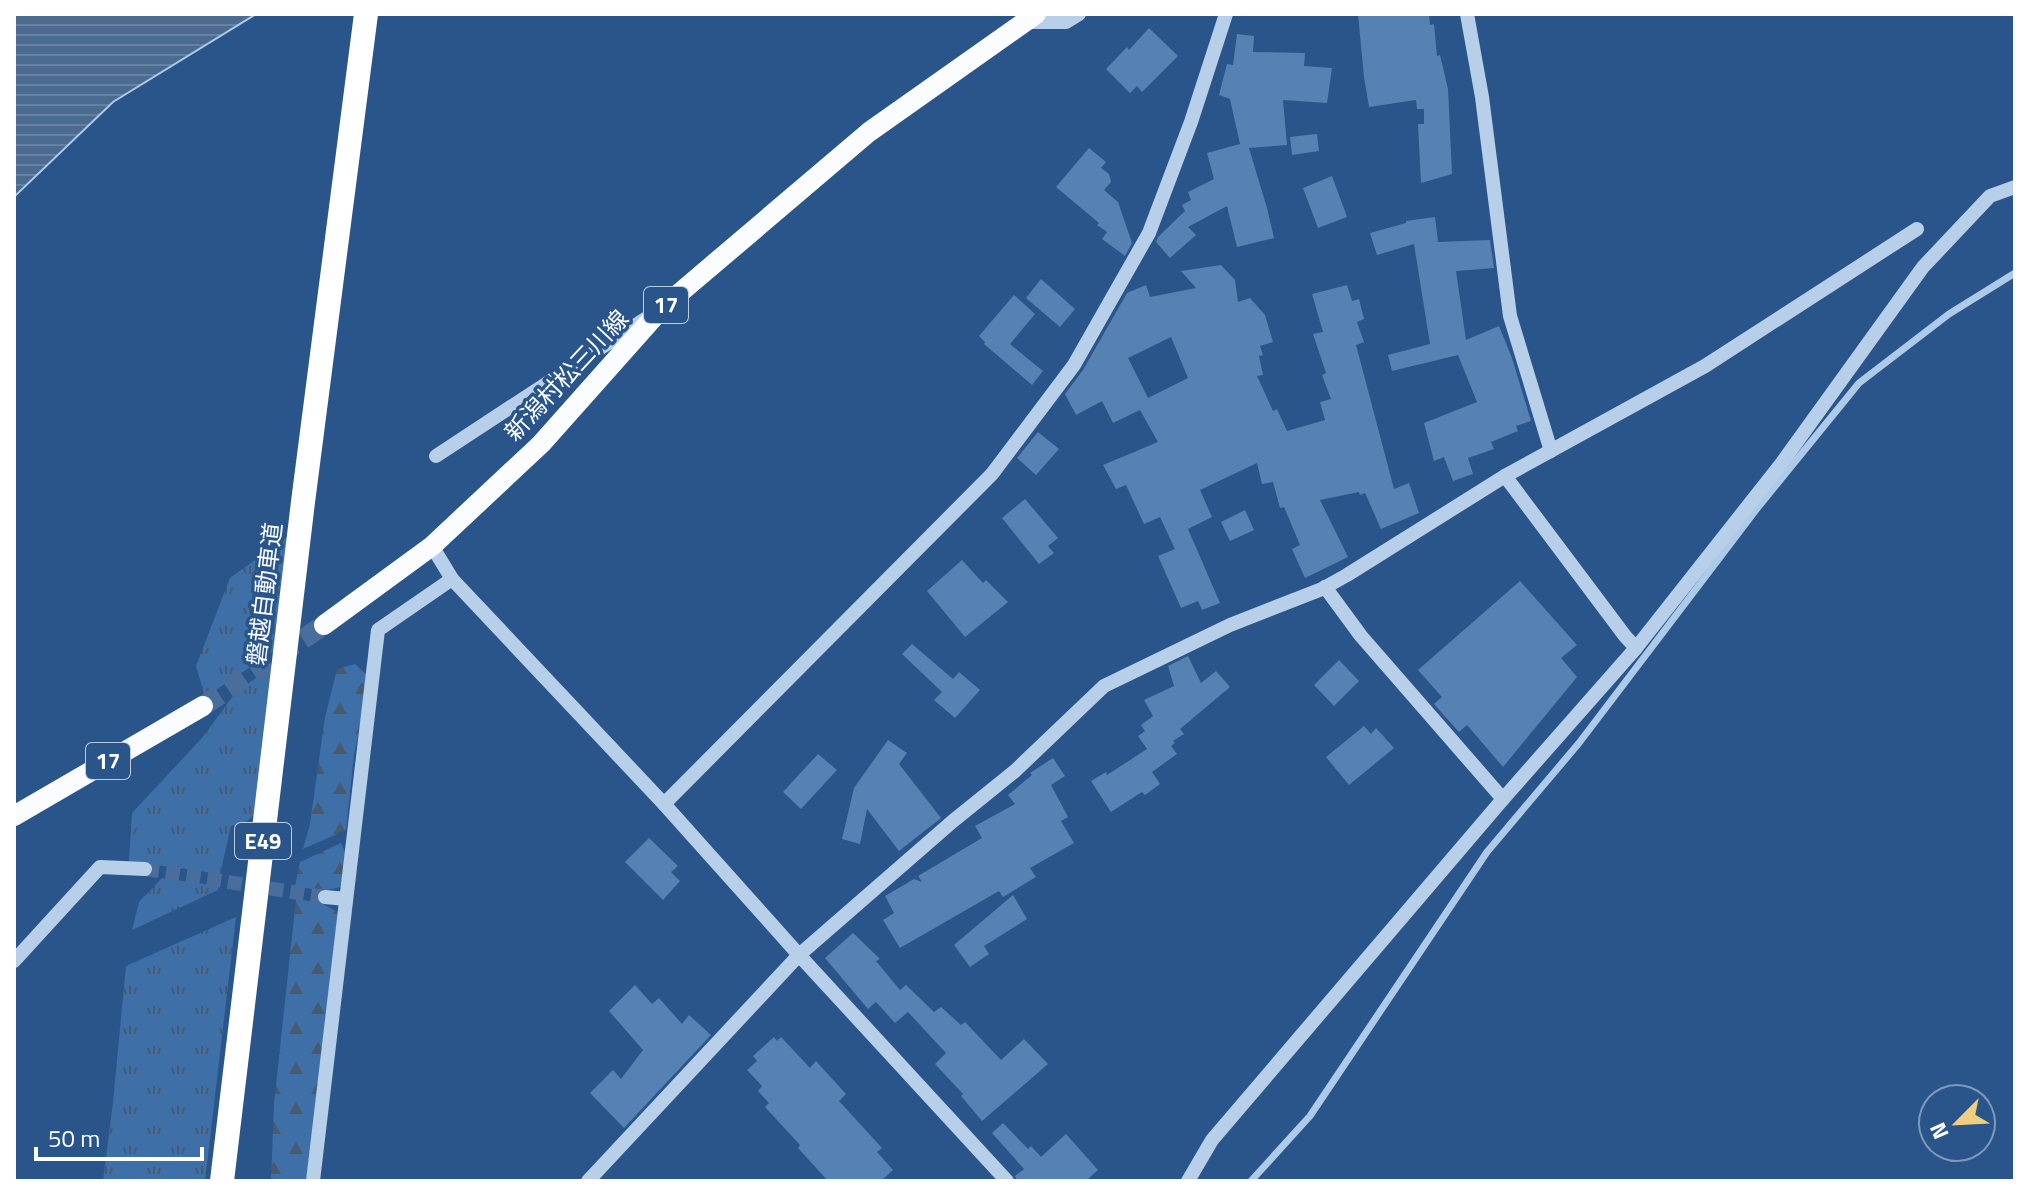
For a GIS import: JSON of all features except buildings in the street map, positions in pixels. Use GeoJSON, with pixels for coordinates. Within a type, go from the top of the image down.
{"type":"FeatureCollection","features":[{"type":"Feature","properties":{"kind":"highway","name":"磐越自動車道"},"geometry":{"type":"LineString","coordinates":[[222,1181],[303,502],[366,14]]}},
{"type":"Feature","properties":{"kind":"main road","name":"新潟村松三川線"},"geometry":{"type":"LineString","coordinates":[[324,625],[432,546],[541,444],[662,308],[869,132],[1030,18]]}},
{"type":"Feature","properties":{"kind":"main road","name":"17"},"geometry":{"type":"LineString","coordinates":[[14,816],[203,706]]}},
{"type":"Feature","properties":{"kind":"street"},"geometry":{"type":"LineString","coordinates":[[1030,18],[1066,22],[1079,14]]}},
{"type":"Feature","properties":{"kind":"street"},"geometry":{"type":"LineString","coordinates":[[664,804],[992,474],[1074,365],[1149,233],[1191,122],[1226,14]]}},
{"type":"Feature","properties":{"kind":"street"},"geometry":{"type":"LineString","coordinates":[[1467,14],[1482,97],[1510,316],[1551,451]]}},
{"type":"Feature","properties":{"kind":"street"},"geometry":{"type":"LineString","coordinates":[[1188,1181],[1212,1140],[1636,648],[1781,464],[1923,267],[1990,196],[2015,187]]}},
{"type":"Feature","properties":{"kind":"street"},"geometry":{"type":"LineString","coordinates":[[588,1181],[799,955],[1015,771],[1104,686],[1230,625],[1325,587],[1505,476],[1705,366],[1917,229]]}},
{"type":"Feature","properties":{"kind":"street"},"geometry":{"type":"LineString","coordinates":[[436,456],[662,308]]}},
{"type":"Feature","properties":{"kind":"street"},"geometry":{"type":"LineString","coordinates":[[1505,476],[1636,648]]}},
{"type":"Feature","properties":{"kind":"street"},"geometry":{"type":"LineString","coordinates":[[432,546],[452,579],[664,804],[1007,1181]]}},
{"type":"Feature","properties":{"kind":"street"},"geometry":{"type":"LineString","coordinates":[[313,1181],[378,630],[452,579]]}},
{"type":"Feature","properties":{"kind":"street"},"geometry":{"type":"LineString","coordinates":[[1325,587],[1361,636],[1503,799]]}},
{"type":"Feature","properties":{"kind":"street"},"geometry":{"type":"LineString","coordinates":[[14,961],[100,867],[145,869]]}},
{"type":"Feature","properties":{"kind":"street"},"geometry":{"type":"LineString","coordinates":[[325,897],[346,899]]}},
{"type":"Feature","properties":{"kind":"green space"},"geometry":{"type":"Polygon","coordinates":[[[294,532],[273,652],[205,697],[196,666],[230,578],[294,532]]]}},
{"type":"Feature","properties":{"kind":"green space"},"geometry":{"type":"Polygon","coordinates":[[[276,664],[255,814],[245,823],[231,826],[220,874],[129,861],[132,813],[201,739],[236,692],[276,664]]]}},
{"type":"Feature","properties":{"kind":"green space"},"geometry":{"type":"Polygon","coordinates":[[[355,664],[367,675],[346,830],[303,849],[310,824],[325,717],[337,669],[355,664]]]}},
{"type":"Feature","properties":{"kind":"green space"},"geometry":{"type":"Polygon","coordinates":[[[341,843],[345,852],[341,887],[323,891],[295,886],[300,862],[341,843]]]}},
{"type":"Feature","properties":{"kind":"green space"},"geometry":{"type":"Polygon","coordinates":[[[162,878],[218,886],[218,890],[132,930],[139,902],[162,878]]]}},
{"type":"Feature","properties":{"kind":"green space"},"geometry":{"type":"Polygon","coordinates":[[[296,899],[321,903],[338,912],[307,1181],[271,1181],[274,1104],[296,899]]]}},
{"type":"Feature","properties":{"kind":"green space"},"geometry":{"type":"Polygon","coordinates":[[[236,917],[205,1181],[103,1181],[126,966],[236,917]]]}},
{"type":"Feature","properties":{"kind":"shaded area"},"geometry":{"type":"Polygon","coordinates":[[[14,14],[256,14],[113,102],[14,197],[14,14]]]}},
{"type":"Feature","properties":{"kind":"waterway"},"geometry":{"type":"LineString","coordinates":[[1251,1181],[1310,1116],[1487,852],[1579,743],[1759,506],[1859,383],[1949,314],[2015,273]]}},
{"type":"Feature","properties":{"kind":"tunnel"},"geometry":{"type":"LineString","coordinates":[[203,706],[324,625]]}},
{"type":"Feature","properties":{"kind":"tunnel"},"geometry":{"type":"LineString","coordinates":[[145,869],[325,897]]}}]}
